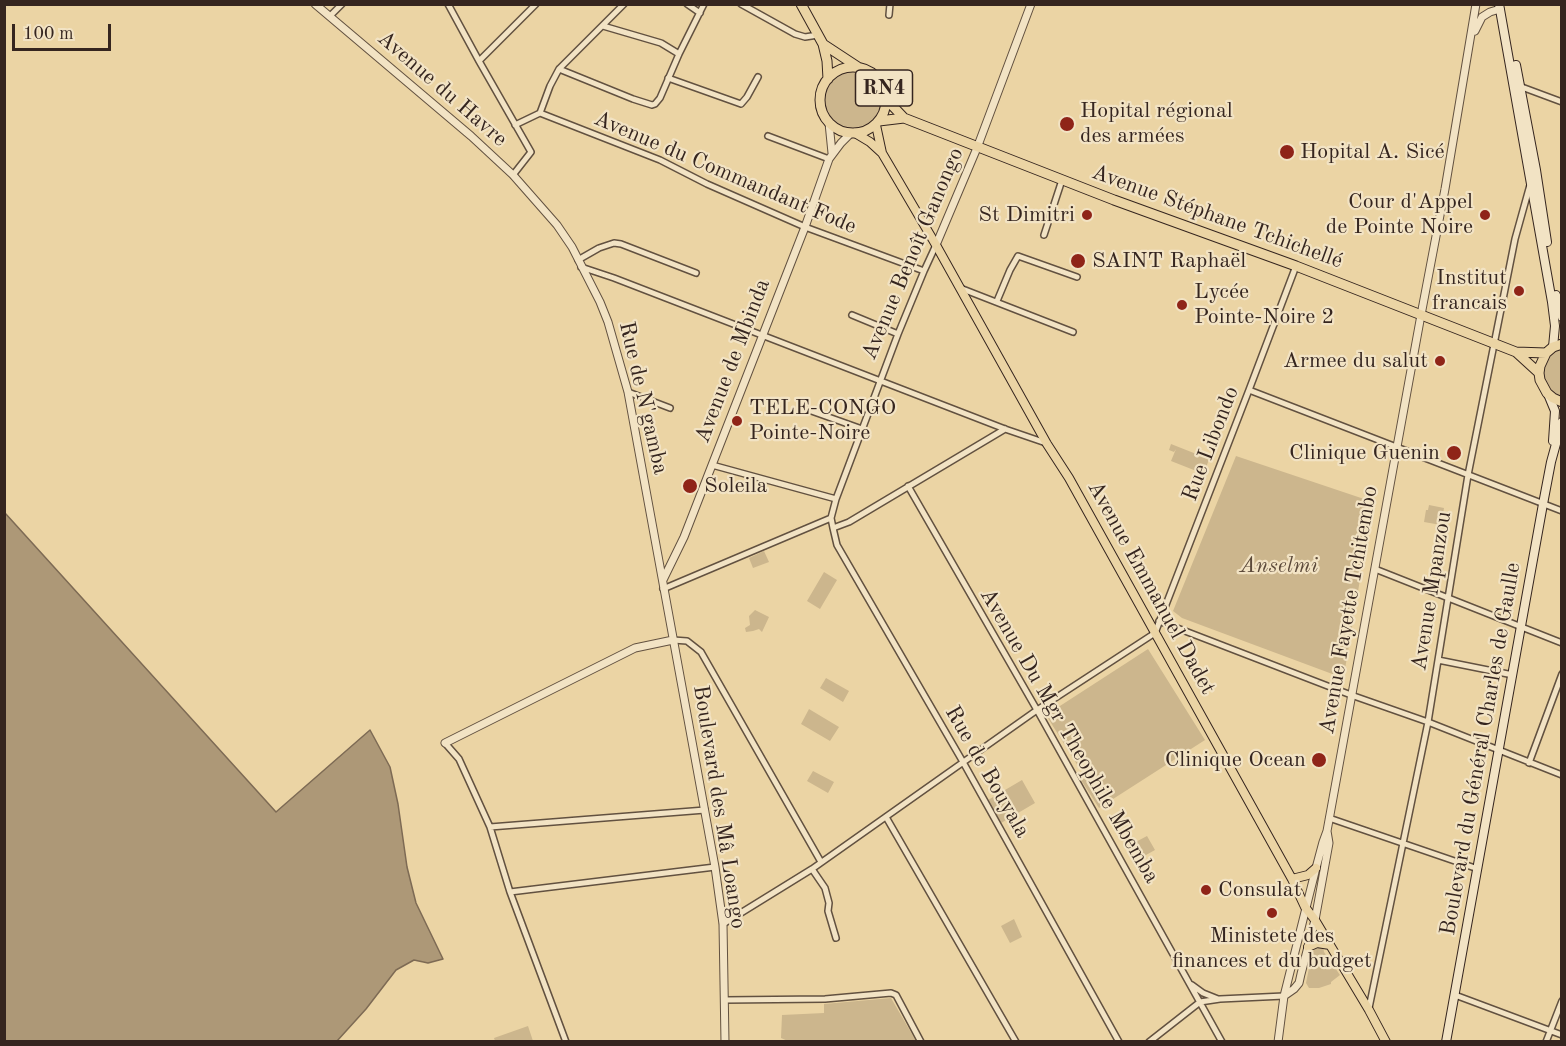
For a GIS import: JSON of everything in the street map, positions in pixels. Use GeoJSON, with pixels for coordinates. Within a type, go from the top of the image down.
{"type":"FeatureCollection","features":[{"type":"Feature","properties":{"kind":"highway","name":"RN4"},"geometry":{"type":"LineString","coordinates":[[801,4],[820,40],[827,61],[828,79]]}},
{"type":"Feature","properties":{"kind":"highway","name":"RN4"},"geometry":{"type":"LineString","coordinates":[[820,40],[859,68],[870,72],[884,88],[885,110],[878,122],[870,129],[853,134],[843,132],[829,123],[820,101],[822,90],[828,79],[848,68],[859,68]]}},
{"type":"Feature","properties":{"kind":"highway","name":"Avenue Stéphane Tchichellé"},"geometry":{"type":"LineString","coordinates":[[886,99],[904,118],[1516,352],[1539,373]]}},
{"type":"Feature","properties":{"kind":"highway","name":"Avenue Stéphane Tchichellé"},"geometry":{"type":"LineString","coordinates":[[878,122],[904,118]]}},
{"type":"Feature","properties":{"kind":"highway","name":"Avenue Stéphane Tchichellé"},"geometry":{"type":"LineString","coordinates":[[1516,352],[1554,348]]}},
{"type":"Feature","properties":{"kind":"highway"},"geometry":{"type":"LineString","coordinates":[[1539,373],[1540,366],[1554,348]]}},
{"type":"Feature","properties":{"kind":"highway","name":"RN4"},"geometry":{"type":"LineString","coordinates":[[1539,373],[1542,387],[1547,393]]}},
{"type":"Feature","properties":{"kind":"highway"},"geometry":{"type":"LineString","coordinates":[[1547,393],[1562,402]]}},
{"type":"Feature","properties":{"kind":"main road"},"geometry":{"type":"LineString","coordinates":[[1501,6],[1520,86],[1556,298],[1562,317]]}},
{"type":"Feature","properties":{"kind":"main road"},"geometry":{"type":"LineString","coordinates":[[1501,6],[1552,302],[1555,326],[1554,348]]}},
{"type":"Feature","properties":{"kind":"main road","name":"Avenue Emmanuel Dadet"},"geometry":{"type":"LineString","coordinates":[[878,122],[882,153]]}},
{"type":"Feature","properties":{"kind":"main road","name":"Avenue Emmanuel Dadet"},"geometry":{"type":"LineString","coordinates":[[853,134],[870,142],[882,153],[1047,444],[1069,478],[1292,879],[1305,907],[1315,920],[1386,1041]]}},
{"type":"Feature","properties":{"kind":"main road","name":"Boulevard du Général Charles de Gaulle"},"geometry":{"type":"LineString","coordinates":[[1547,393],[1555,411],[1551,462]]}},
{"type":"Feature","properties":{"kind":"main road","name":"Boulevard du Général Charles de Gaulle"},"geometry":{"type":"LineString","coordinates":[[1446,1041],[1543,504],[1562,422]]}},
{"type":"Feature","properties":{"kind":"main road"},"geometry":{"type":"LineString","coordinates":[[1292,879],[1308,875],[1316,868]]}},
{"type":"Feature","properties":{"kind":"main road"},"geometry":{"type":"LineString","coordinates":[[1308,947],[1317,944],[1330,945]]}},
{"type":"Feature","properties":{"kind":"street","name":"Avenue du Havre"},"geometry":{"type":"LineString","coordinates":[[315,4],[471,136],[513,175],[540,206]]}},
{"type":"Feature","properties":{"kind":"street"},"geometry":{"type":"LineString","coordinates":[[330,16],[342,4]]}},
{"type":"Feature","properties":{"kind":"street"},"geometry":{"type":"LineString","coordinates":[[448,4],[531,152],[513,175]]}},
{"type":"Feature","properties":{"kind":"street"},"geometry":{"type":"LineString","coordinates":[[479,62],[536,4]]}},
{"type":"Feature","properties":{"kind":"street"},"geometry":{"type":"LineString","coordinates":[[515,125],[540,113],[559,69],[624,4]]}},
{"type":"Feature","properties":{"kind":"street"},"geometry":{"type":"LineString","coordinates":[[687,4],[700,12]]}},
{"type":"Feature","properties":{"kind":"street"},"geometry":{"type":"LineString","coordinates":[[559,69],[652,105],[658,102],[704,4]]}},
{"type":"Feature","properties":{"kind":"street"},"geometry":{"type":"LineString","coordinates":[[741,4],[795,34],[820,40]]}},
{"type":"Feature","properties":{"kind":"street"},"geometry":{"type":"LineString","coordinates":[[889,15],[890,4]]}},
{"type":"Feature","properties":{"kind":"street","name":"Avenue Benoît Ganongo"},"geometry":{"type":"LineString","coordinates":[[831,518],[836,499],[898,334],[977,147],[1031,4]]}},
{"type":"Feature","properties":{"kind":"street","name":"Avenue Fayette Tchitembo"},"geometry":{"type":"LineString","coordinates":[[1278,1041],[1284,996],[1305,907],[1327,831],[1445,189],[1476,4]]}},
{"type":"Feature","properties":{"kind":"street","name":"Avenue Fayette Tchitembo"},"geometry":{"type":"LineString","coordinates":[[1470,42],[1482,17],[1501,6]]}},
{"type":"Feature","properties":{"kind":"street"},"geometry":{"type":"LineString","coordinates":[[603,26],[661,43],[679,54]]}},
{"type":"Feature","properties":{"kind":"street"},"geometry":{"type":"LineString","coordinates":[[668,78],[741,104],[758,77]]}},
{"type":"Feature","properties":{"kind":"street"},"geometry":{"type":"LineString","coordinates":[[1520,86],[1562,102]]}},
{"type":"Feature","properties":{"kind":"street","name":"Avenue du Commandant Fode"},"geometry":{"type":"LineString","coordinates":[[540,113],[660,160],[707,184],[805,227],[924,271]]}},
{"type":"Feature","properties":{"kind":"street","name":"Avenue de Mbinda"},"geometry":{"type":"LineString","coordinates":[[663,580],[684,537],[805,227],[830,156],[829,123]]}},
{"type":"Feature","properties":{"kind":"street","name":"Avenue de Mbinda"},"geometry":{"type":"LineString","coordinates":[[830,156],[853,134]]}},
{"type":"Feature","properties":{"kind":"street"},"geometry":{"type":"LineString","coordinates":[[768,136],[830,156]]}},
{"type":"Feature","properties":{"kind":"street","name":"Avenue Mpanzou"},"geometry":{"type":"LineString","coordinates":[[1369,1010],[1428,722],[1468,475],[1515,239],[1531,179]]}},
{"type":"Feature","properties":{"kind":"street"},"geometry":{"type":"LineString","coordinates":[[1044,234],[1062,180]]}},
{"type":"Feature","properties":{"kind":"street","name":"Rue de N'gamba"},"geometry":{"type":"LineString","coordinates":[[540,206],[557,225],[572,248],[608,322],[628,392],[663,580]]}},
{"type":"Feature","properties":{"kind":"street"},"geometry":{"type":"LineString","coordinates":[[696,273],[614,243],[599,248],[580,263],[1047,444]]}},
{"type":"Feature","properties":{"kind":"street"},"geometry":{"type":"LineString","coordinates":[[997,301],[1018,256],[1077,277]]}},
{"type":"Feature","properties":{"kind":"street","name":"Rue Libondo"},"geometry":{"type":"LineString","coordinates":[[1155,633],[1296,266]]}},
{"type":"Feature","properties":{"kind":"street"},"geometry":{"type":"LineString","coordinates":[[960,288],[1073,332]]}},
{"type":"Feature","properties":{"kind":"street"},"geometry":{"type":"LineString","coordinates":[[852,315],[898,334]]}},
{"type":"Feature","properties":{"kind":"street"},"geometry":{"type":"LineString","coordinates":[[1249,390],[1562,511]]}},
{"type":"Feature","properties":{"kind":"street"},"geometry":{"type":"LineString","coordinates":[[628,392],[670,408]]}},
{"type":"Feature","properties":{"kind":"street"},"geometry":{"type":"LineString","coordinates":[[803,408],[862,429]]}},
{"type":"Feature","properties":{"kind":"street"},"geometry":{"type":"LineString","coordinates":[[833,528],[849,522],[1005,429]]}},
{"type":"Feature","properties":{"kind":"street"},"geometry":{"type":"LineString","coordinates":[[712,465],[836,499]]}},
{"type":"Feature","properties":{"kind":"street","name":"Avenue Du Mgr Theophile Mbemba"},"geometry":{"type":"LineString","coordinates":[[908,486],[1037,710],[1200,1002]]}},
{"type":"Feature","properties":{"kind":"street"},"geometry":{"type":"LineString","coordinates":[[663,590],[831,518]]}},
{"type":"Feature","properties":{"kind":"street","name":"Rue de Bouyala"},"geometry":{"type":"LineString","coordinates":[[831,518],[837,544],[963,762],[1119,1041]]}},
{"type":"Feature","properties":{"kind":"street"},"geometry":{"type":"LineString","coordinates":[[1375,569],[1562,643]]}},
{"type":"Feature","properties":{"kind":"street","name":"Boulevard des Mâ Loango"},"geometry":{"type":"LineString","coordinates":[[663,580],[715,867],[723,924],[725,1041]]}},
{"type":"Feature","properties":{"kind":"street"},"geometry":{"type":"LineString","coordinates":[[1159,621],[1562,775]]}},
{"type":"Feature","properties":{"kind":"street"},"geometry":{"type":"LineString","coordinates":[[723,924],[812,869],[1037,710],[1155,633]]}},
{"type":"Feature","properties":{"kind":"street"},"geometry":{"type":"LineString","coordinates":[[566,1041],[510,892],[490,827],[459,759],[445,743],[636,648],[680,639],[687,641],[701,652],[821,862]]}},
{"type":"Feature","properties":{"kind":"street"},"geometry":{"type":"LineString","coordinates":[[1438,660],[1512,675]]}},
{"type":"Feature","properties":{"kind":"street"},"geometry":{"type":"LineString","coordinates":[[1529,763],[1562,674]]}},
{"type":"Feature","properties":{"kind":"street"},"geometry":{"type":"LineString","coordinates":[[490,827],[705,810]]}},
{"type":"Feature","properties":{"kind":"street"},"geometry":{"type":"LineString","coordinates":[[886,817],[1016,1041]]}},
{"type":"Feature","properties":{"kind":"street"},"geometry":{"type":"LineString","coordinates":[[1329,818],[1478,869]]}},
{"type":"Feature","properties":{"kind":"street","name":"Avenue Fayette Tchitembo"},"geometry":{"type":"LineString","coordinates":[[1284,996],[1299,983],[1315,920],[1329,843],[1327,831]]}},
{"type":"Feature","properties":{"kind":"street"},"geometry":{"type":"LineString","coordinates":[[510,892],[715,867]]}},
{"type":"Feature","properties":{"kind":"street"},"geometry":{"type":"LineString","coordinates":[[812,869],[825,888],[829,903],[828,911],[836,938]]}},
{"type":"Feature","properties":{"kind":"street"},"geometry":{"type":"LineString","coordinates":[[1190,984],[1203,993],[1220,999]]}},
{"type":"Feature","properties":{"kind":"street"},"geometry":{"type":"LineString","coordinates":[[725,1000],[825,999],[891,993],[896,995],[921,1041]]}},
{"type":"Feature","properties":{"kind":"street"},"geometry":{"type":"LineString","coordinates":[[1149,1041],[1200,1002],[1284,996]]}},
{"type":"Feature","properties":{"kind":"street"},"geometry":{"type":"LineString","coordinates":[[1455,996],[1562,1035]]}},
{"type":"Feature","properties":{"kind":"street"},"geometry":{"type":"LineString","coordinates":[[1546,1041],[1562,1001]]}},
{"type":"Feature","properties":{"kind":"street"},"geometry":{"type":"LineString","coordinates":[[1200,1002],[1222,1041]]}},
{"type":"Feature","properties":{"kind":"green space"},"geometry":{"type":"Polygon","coordinates":[[[852,70],[873,79],[882,100],[873,121],[852,130],[831,121],[822,100],[831,79],[852,70]]]}},
{"type":"Feature","properties":{"kind":"green space"},"geometry":{"type":"Polygon","coordinates":[[[1561,347],[1561,398],[1550,392],[1542,377],[1545,360],[1550,353],[1561,347]]]}},
{"type":"Feature","properties":{"kind":"green space"},"geometry":{"type":"Polygon","coordinates":[[[1171,444],[1209,459],[1204,474],[1171,461],[1176,449],[1174,452],[1169,450],[1171,444]]]}},
{"type":"Feature","properties":{"kind":"green space","name":"Anselmi"},"geometry":{"type":"Polygon","coordinates":[[[1236,456],[1373,502],[1345,669],[1335,675],[1182,618],[1173,611],[1236,456]]]}},
{"type":"Feature","properties":{"kind":"green space"},"geometry":{"type":"Polygon","coordinates":[[[1429,505],[1444,508],[1441,525],[1424,522],[1429,505]]]}},
{"type":"Feature","properties":{"kind":"green space"},"geometry":{"type":"Polygon","coordinates":[[[764,551],[769,562],[753,568],[749,558],[764,551]]]}},
{"type":"Feature","properties":{"kind":"green space"},"geometry":{"type":"Polygon","coordinates":[[[824,572],[837,580],[820,609],[807,601],[824,572]]]}},
{"type":"Feature","properties":{"kind":"green space"},"geometry":{"type":"Polygon","coordinates":[[[755,610],[769,617],[762,632],[759,629],[746,632],[745,628],[750,625],[749,616],[755,610]]]}},
{"type":"Feature","properties":{"kind":"green space"},"geometry":{"type":"Polygon","coordinates":[[[1148,649],[1205,740],[1099,808],[1081,780],[1093,772],[1086,760],[1078,766],[1046,715],[1148,649]]]}},
{"type":"Feature","properties":{"kind":"green space"},"geometry":{"type":"Polygon","coordinates":[[[826,678],[849,691],[843,702],[820,688],[826,678]]]}},
{"type":"Feature","properties":{"kind":"green space"},"geometry":{"type":"Polygon","coordinates":[[[809,709],[839,727],[830,741],[801,724],[809,709]]]}},
{"type":"Feature","properties":{"kind":"green space"},"geometry":{"type":"Polygon","coordinates":[[[813,771],[834,782],[828,793],[807,781],[813,771]]]}},
{"type":"Feature","properties":{"kind":"green space"},"geometry":{"type":"Polygon","coordinates":[[[1022,780],[1035,803],[1001,823],[988,800],[1022,780]]]}},
{"type":"Feature","properties":{"kind":"green space"},"geometry":{"type":"Polygon","coordinates":[[[1147,836],[1155,850],[1137,860],[1130,845],[1147,836]]]}},
{"type":"Feature","properties":{"kind":"green space"},"geometry":{"type":"Polygon","coordinates":[[[1014,919],[1022,937],[1010,943],[1001,926],[1014,919]]]}},
{"type":"Feature","properties":{"kind":"green space"},"geometry":{"type":"Polygon","coordinates":[[[1316,946],[1323,946],[1324,952],[1340,975],[1331,984],[1309,988],[1306,983],[1312,953],[1316,946]]]}},
{"type":"Feature","properties":{"kind":"green space"},"geometry":{"type":"Polygon","coordinates":[[[891,998],[916,1041],[790,1042],[781,1038],[782,1015],[824,1013],[824,1004],[891,998]]]}},
{"type":"Feature","properties":{"kind":"green space"},"geometry":{"type":"Polygon","coordinates":[[[528,1026],[533,1041],[495,1041],[494,1038],[528,1026]]]}},
{"type":"Feature","properties":{"kind":"shaded area"},"geometry":{"type":"Polygon","coordinates":[[[5,513],[276,812],[370,730],[390,767],[407,867],[416,903],[443,959],[428,963],[414,960],[396,970],[366,1009],[337,1041],[5,1041],[5,513]]]}},
{"type":"Feature","properties":{"kind":"place","name":"Hopital régional des armées"},"geometry":{"type":"Point","coordinates":[1067,124]}},
{"type":"Feature","properties":{"kind":"place","name":"Hopital A. Sicé"},"geometry":{"type":"Point","coordinates":[1287,152]}},
{"type":"Feature","properties":{"kind":"place","name":"St Dimitri"},"geometry":{"type":"Point","coordinates":[1087,215]}},
{"type":"Feature","properties":{"kind":"place","name":"Cour d'Appel de Pointe Noire"},"geometry":{"type":"Point","coordinates":[1485,215]}},
{"type":"Feature","properties":{"kind":"place","name":"SAINT Raphaël"},"geometry":{"type":"Point","coordinates":[1078,261]}},
{"type":"Feature","properties":{"kind":"place","name":"Institut francais"},"geometry":{"type":"Point","coordinates":[1519,291]}},
{"type":"Feature","properties":{"kind":"place","name":"Lycée Pointe-Noire 2"},"geometry":{"type":"Point","coordinates":[1182,305]}},
{"type":"Feature","properties":{"kind":"place","name":"Armee du salut"},"geometry":{"type":"Point","coordinates":[1440,361]}},
{"type":"Feature","properties":{"kind":"place","name":"TELE-CONGO Pointe-Noire"},"geometry":{"type":"Point","coordinates":[737,421]}},
{"type":"Feature","properties":{"kind":"place","name":"Clinique Guenin"},"geometry":{"type":"Point","coordinates":[1454,453]}},
{"type":"Feature","properties":{"kind":"place","name":"Soleila"},"geometry":{"type":"Point","coordinates":[690,486]}},
{"type":"Feature","properties":{"kind":"place","name":"Clinique Ocean"},"geometry":{"type":"Point","coordinates":[1319,760]}},
{"type":"Feature","properties":{"kind":"place","name":"Consulat"},"geometry":{"type":"Point","coordinates":[1206,890]}},
{"type":"Feature","properties":{"kind":"place","name":"Ministete des finances et du budget"},"geometry":{"type":"Point","coordinates":[1272,913]}}]}
